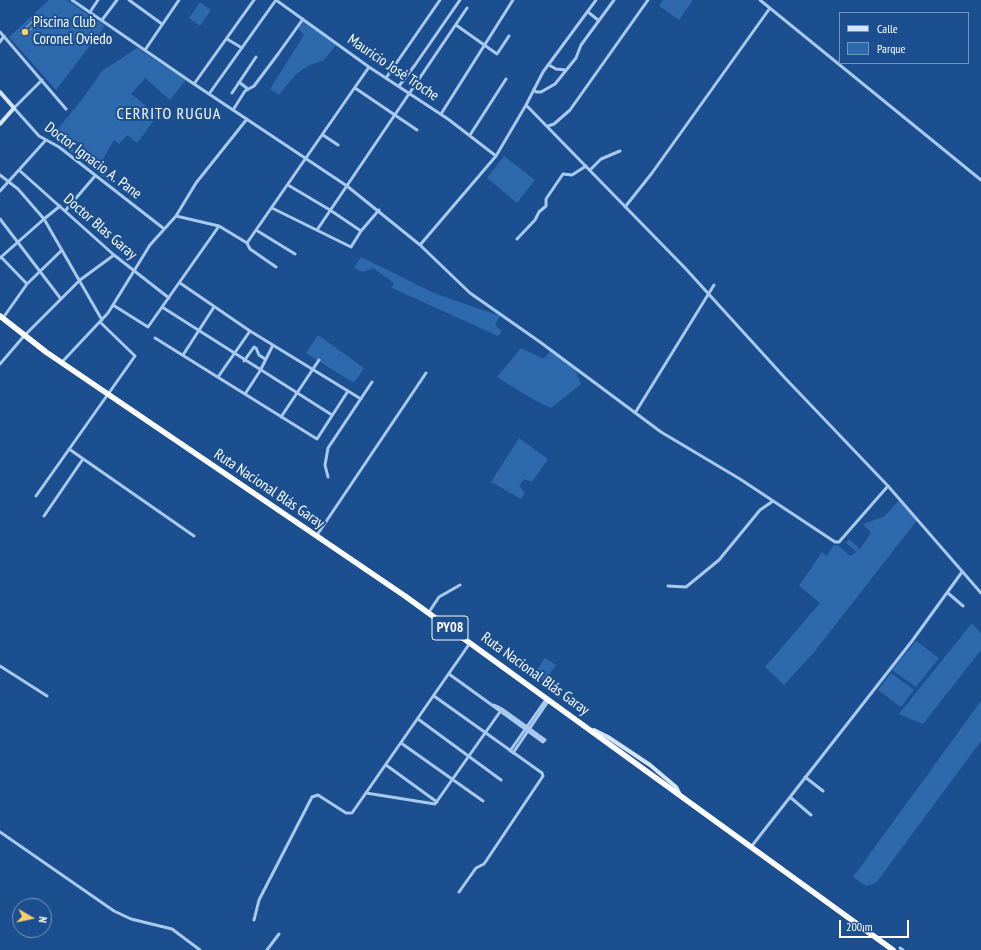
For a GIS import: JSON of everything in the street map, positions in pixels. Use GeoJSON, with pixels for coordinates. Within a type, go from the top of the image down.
{"type":"FeatureCollection","features":[{"type":"Feature","properties":{"kind":"highway","name":"Ruta Nacional Blás Garay"},"geometry":{"type":"LineString","coordinates":[[1,317],[24,336],[108,394],[429,612],[893,950]]}},
{"type":"Feature","properties":{"kind":"street"},"geometry":{"type":"LineString","coordinates":[[72,0],[194,84],[346,185],[379,210],[420,245],[465,289],[540,342],[661,432],[773,501],[837,543],[888,486]]}},
{"type":"Feature","properties":{"kind":"street"},"geometry":{"type":"LineString","coordinates":[[90,12],[98,0]]}},
{"type":"Feature","properties":{"kind":"street"},"geometry":{"type":"LineString","coordinates":[[102,20],[117,0]]}},
{"type":"Feature","properties":{"kind":"street"},"geometry":{"type":"LineString","coordinates":[[129,0],[162,24]]}},
{"type":"Feature","properties":{"kind":"street"},"geometry":{"type":"LineString","coordinates":[[194,84],[254,0]]}},
{"type":"Feature","properties":{"kind":"street"},"geometry":{"type":"LineString","coordinates":[[209,94],[276,0]]}},
{"type":"Feature","properties":{"kind":"street","name":"Mauricio José Troche"},"geometry":{"type":"LineString","coordinates":[[276,0],[369,67],[441,114],[496,156]]}},
{"type":"Feature","properties":{"kind":"street"},"geometry":{"type":"LineString","coordinates":[[386,78],[440,0]]}},
{"type":"Feature","properties":{"kind":"street"},"geometry":{"type":"LineString","coordinates":[[399,86],[416,65],[460,0]]}},
{"type":"Feature","properties":{"kind":"street"},"geometry":{"type":"LineString","coordinates":[[441,114],[513,0]]}},
{"type":"Feature","properties":{"kind":"street"},"geometry":{"type":"LineString","coordinates":[[420,245],[496,156],[526,105],[543,72],[596,0]]}},
{"type":"Feature","properties":{"kind":"street"},"geometry":{"type":"LineString","coordinates":[[534,89],[536,92],[541,92],[555,84],[576,58],[581,45],[614,0]]}},
{"type":"Feature","properties":{"kind":"street"},"geometry":{"type":"LineString","coordinates":[[548,126],[554,124],[570,110],[648,0]]}},
{"type":"Feature","properties":{"kind":"street"},"geometry":{"type":"LineString","coordinates":[[760,0],[981,180]]}},
{"type":"Feature","properties":{"kind":"street"},"geometry":{"type":"LineString","coordinates":[[145,50],[178,1]]}},
{"type":"Feature","properties":{"kind":"street"},"geometry":{"type":"LineString","coordinates":[[317,230],[467,8]]}},
{"type":"Feature","properties":{"kind":"street"},"geometry":{"type":"LineString","coordinates":[[625,207],[652,173],[770,8]]}},
{"type":"Feature","properties":{"kind":"street"},"geometry":{"type":"LineString","coordinates":[[588,12],[598,20]]}},
{"type":"Feature","properties":{"kind":"street"},"geometry":{"type":"LineString","coordinates":[[233,110],[248,89],[254,86],[303,19]]}},
{"type":"Feature","properties":{"kind":"street"},"geometry":{"type":"LineString","coordinates":[[456,25],[496,54],[509,36]]}},
{"type":"Feature","properties":{"kind":"street"},"geometry":{"type":"LineString","coordinates":[[0,32],[66,109]]}},
{"type":"Feature","properties":{"kind":"street"},"geometry":{"type":"LineString","coordinates":[[0,42],[4,36]]}},
{"type":"Feature","properties":{"kind":"street"},"geometry":{"type":"LineString","coordinates":[[227,39],[242,48]]}},
{"type":"Feature","properties":{"kind":"street"},"geometry":{"type":"LineString","coordinates":[[232,93],[256,57]]}},
{"type":"Feature","properties":{"kind":"street"},"geometry":{"type":"LineString","coordinates":[[549,65],[556,69],[566,70]]}},
{"type":"Feature","properties":{"kind":"street"},"geometry":{"type":"LineString","coordinates":[[247,243],[369,67]]}},
{"type":"Feature","properties":{"kind":"street"},"geometry":{"type":"LineString","coordinates":[[470,135],[506,79]]}},
{"type":"Feature","properties":{"kind":"street"},"geometry":{"type":"LineString","coordinates":[[0,124],[42,80]]}},
{"type":"Feature","properties":{"kind":"street"},"geometry":{"type":"LineString","coordinates":[[239,82],[248,89]]}},
{"type":"Feature","properties":{"kind":"street"},"geometry":{"type":"LineString","coordinates":[[355,88],[417,130]]}},
{"type":"Feature","properties":{"kind":"street"},"geometry":{"type":"LineString","coordinates":[[0,92],[14,108]]}},
{"type":"Feature","properties":{"kind":"street"},"geometry":{"type":"LineString","coordinates":[[526,105],[685,268],[888,486],[981,593]]}},
{"type":"Feature","properties":{"kind":"street","name":"Doctor Ignacio A. Pane"},"geometry":{"type":"LineString","coordinates":[[14,108],[45,141],[59,147],[163,228]]}},
{"type":"Feature","properties":{"kind":"street"},"geometry":{"type":"LineString","coordinates":[[62,362],[101,321],[113,305],[133,270],[163,228],[176,216],[196,183],[247,119]]}},
{"type":"Feature","properties":{"kind":"street"},"geometry":{"type":"LineString","coordinates":[[323,135],[338,145]]}},
{"type":"Feature","properties":{"kind":"street"},"geometry":{"type":"LineString","coordinates":[[0,191],[45,141]]}},
{"type":"Feature","properties":{"kind":"street"},"geometry":{"type":"LineString","coordinates":[[590,170],[601,159],[620,151]]}},
{"type":"Feature","properties":{"kind":"street"},"geometry":{"type":"LineString","coordinates":[[517,239],[535,220],[539,212],[546,206],[546,199],[563,174],[572,175],[586,166]]}},
{"type":"Feature","properties":{"kind":"street","name":"Doctor Blas Garay"},"geometry":{"type":"LineString","coordinates":[[19,170],[114,255],[169,298]]}},
{"type":"Feature","properties":{"kind":"street"},"geometry":{"type":"LineString","coordinates":[[0,174],[9,181],[44,219],[80,280],[101,321],[135,356],[36,496]]}},
{"type":"Feature","properties":{"kind":"street"},"geometry":{"type":"LineString","coordinates":[[65,211],[95,176]]}},
{"type":"Feature","properties":{"kind":"street"},"geometry":{"type":"LineString","coordinates":[[288,185],[330,210],[361,232]]}},
{"type":"Feature","properties":{"kind":"street"},"geometry":{"type":"LineString","coordinates":[[27,284],[1,258],[60,206]]}},
{"type":"Feature","properties":{"kind":"street"},"geometry":{"type":"LineString","coordinates":[[272,208],[351,247],[379,210]]}},
{"type":"Feature","properties":{"kind":"street"},"geometry":{"type":"LineString","coordinates":[[176,216],[219,226],[247,243],[250,249],[276,267]]}},
{"type":"Feature","properties":{"kind":"street"},"geometry":{"type":"LineString","coordinates":[[0,219],[41,270],[61,299]]}},
{"type":"Feature","properties":{"kind":"street"},"geometry":{"type":"LineString","coordinates":[[113,305],[148,327],[219,226]]}},
{"type":"Feature","properties":{"kind":"street"},"geometry":{"type":"LineString","coordinates":[[256,230],[295,254]]}},
{"type":"Feature","properties":{"kind":"street"},"geometry":{"type":"LineString","coordinates":[[1,317],[27,284],[62,250]]}},
{"type":"Feature","properties":{"kind":"street"},"geometry":{"type":"LineString","coordinates":[[0,364],[24,336],[80,280],[114,255]]}},
{"type":"Feature","properties":{"kind":"street"},"geometry":{"type":"LineString","coordinates":[[180,283],[250,331],[360,398]]}},
{"type":"Feature","properties":{"kind":"street"},"geometry":{"type":"LineString","coordinates":[[635,413],[714,285]]}},
{"type":"Feature","properties":{"kind":"street"},"geometry":{"type":"LineString","coordinates":[[162,307],[244,361],[332,415]]}},
{"type":"Feature","properties":{"kind":"street"},"geometry":{"type":"LineString","coordinates":[[183,355],[214,307]]}},
{"type":"Feature","properties":{"kind":"street"},"geometry":{"type":"LineString","coordinates":[[218,377],[250,331]]}},
{"type":"Feature","properties":{"kind":"street"},"geometry":{"type":"LineString","coordinates":[[155,338],[317,439],[348,391]]}},
{"type":"Feature","properties":{"kind":"street"},"geometry":{"type":"LineString","coordinates":[[245,394],[273,345]]}},
{"type":"Feature","properties":{"kind":"street"},"geometry":{"type":"LineString","coordinates":[[244,361],[254,347],[256,348],[258,355],[265,359]]}},
{"type":"Feature","properties":{"kind":"street"},"geometry":{"type":"LineString","coordinates":[[281,417],[319,360]]}},
{"type":"Feature","properties":{"kind":"street"},"geometry":{"type":"LineString","coordinates":[[317,535],[369,455],[426,373]]}},
{"type":"Feature","properties":{"kind":"street"},"geometry":{"type":"LineString","coordinates":[[328,477],[325,465],[328,448],[372,382]]}},
{"type":"Feature","properties":{"kind":"street"},"geometry":{"type":"LineString","coordinates":[[69,449],[194,536]]}},
{"type":"Feature","properties":{"kind":"street"},"geometry":{"type":"LineString","coordinates":[[44,516],[83,459]]}},
{"type":"Feature","properties":{"kind":"street"},"geometry":{"type":"LineString","coordinates":[[668,586],[681,588],[686,586],[719,560],[760,510],[773,501]]}},
{"type":"Feature","properties":{"kind":"street"},"geometry":{"type":"LineString","coordinates":[[751,847],[948,593],[962,572]]}},
{"type":"Feature","properties":{"kind":"street"},"geometry":{"type":"LineString","coordinates":[[429,612],[439,596],[460,585]]}},
{"type":"Feature","properties":{"kind":"street"},"geometry":{"type":"LineString","coordinates":[[948,593],[963,606]]}},
{"type":"Feature","properties":{"kind":"street"},"geometry":{"type":"LineString","coordinates":[[254,920],[259,900],[312,797],[318,794],[350,814],[471,643]]}},
{"type":"Feature","properties":{"kind":"street"},"geometry":{"type":"LineString","coordinates":[[0,666],[47,696]]}},
{"type":"Feature","properties":{"kind":"street"},"geometry":{"type":"LineString","coordinates":[[449,674],[501,710],[543,742],[545,740],[527,729]]}},
{"type":"Feature","properties":{"kind":"street"},"geometry":{"type":"LineString","coordinates":[[434,696],[485,734],[542,773],[543,776],[484,864],[476,868],[459,892]]}},
{"type":"Feature","properties":{"kind":"street"},"geometry":{"type":"LineString","coordinates":[[511,752],[548,699]]}},
{"type":"Feature","properties":{"kind":"street"},"geometry":{"type":"LineString","coordinates":[[366,793],[432,805],[437,802],[501,710]]}},
{"type":"Feature","properties":{"kind":"street"},"geometry":{"type":"LineString","coordinates":[[418,719],[501,780]]}},
{"type":"Feature","properties":{"kind":"street"},"geometry":{"type":"LineString","coordinates":[[401,743],[483,801]]}},
{"type":"Feature","properties":{"kind":"street"},"geometry":{"type":"LineString","coordinates":[[386,765],[437,802]]}},
{"type":"Feature","properties":{"kind":"street"},"geometry":{"type":"LineString","coordinates":[[805,777],[823,791]]}},
{"type":"Feature","properties":{"kind":"street"},"geometry":{"type":"LineString","coordinates":[[790,797],[811,815]]}},
{"type":"Feature","properties":{"kind":"street"},"geometry":{"type":"LineString","coordinates":[[0,832],[114,912],[131,919],[172,929],[200,950]]}},
{"type":"Feature","properties":{"kind":"street"},"geometry":{"type":"LineString","coordinates":[[267,950],[279,934]]}},
{"type":"Feature","properties":{"kind":"green space"},"geometry":{"type":"Polygon","coordinates":[[[49,0],[67,0],[105,26],[56,90],[9,37],[49,0]]]}},
{"type":"Feature","properties":{"kind":"green space"},"geometry":{"type":"Polygon","coordinates":[[[663,0],[693,0],[679,20],[659,6],[663,0]]]}},
{"type":"Feature","properties":{"kind":"green space"},"geometry":{"type":"Polygon","coordinates":[[[200,2],[211,10],[200,26],[189,18],[200,2]]]}},
{"type":"Feature","properties":{"kind":"green space"},"geometry":{"type":"Polygon","coordinates":[[[304,21],[336,45],[324,60],[310,65],[296,74],[279,95],[270,89],[304,35],[298,28],[304,21]]]}},
{"type":"Feature","properties":{"kind":"green space"},"geometry":{"type":"Polygon","coordinates":[[[137,48],[186,80],[170,100],[145,78],[131,94],[158,115],[137,143],[127,135],[119,144],[114,140],[98,168],[113,180],[111,183],[67,149],[66,145],[69,145],[75,151],[79,152],[82,150],[82,145],[74,140],[62,144],[58,143],[52,136],[83,98],[102,71],[137,48]]]}},
{"type":"Feature","properties":{"kind":"green space"},"geometry":{"type":"Polygon","coordinates":[[[504,156],[535,180],[517,203],[487,178],[504,156]]]}},
{"type":"Feature","properties":{"kind":"green space"},"geometry":{"type":"Polygon","coordinates":[[[361,257],[434,293],[500,316],[495,325],[502,331],[498,336],[392,288],[394,284],[373,268],[363,272],[354,268],[361,257]]]}},
{"type":"Feature","properties":{"kind":"green space"},"geometry":{"type":"Polygon","coordinates":[[[318,335],[364,368],[354,383],[306,353],[318,335]]]}},
{"type":"Feature","properties":{"kind":"green space"},"geometry":{"type":"Polygon","coordinates":[[[521,348],[544,359],[550,351],[575,369],[581,384],[551,408],[534,400],[497,377],[521,348]]]}},
{"type":"Feature","properties":{"kind":"green space"},"geometry":{"type":"Polygon","coordinates":[[[519,438],[548,459],[532,482],[524,479],[519,486],[525,493],[521,499],[491,482],[519,438]]]}},
{"type":"Feature","properties":{"kind":"green space"},"geometry":{"type":"Polygon","coordinates":[[[900,499],[918,519],[815,651],[784,685],[765,667],[820,603],[799,586],[822,552],[827,556],[833,546],[838,545],[850,556],[857,552],[846,543],[849,539],[860,549],[871,533],[863,524],[885,516],[900,499]]]}},
{"type":"Feature","properties":{"kind":"green space"},"geometry":{"type":"Polygon","coordinates":[[[972,623],[981,634],[981,650],[923,724],[899,714],[972,623]]]}},
{"type":"Feature","properties":{"kind":"green space"},"geometry":{"type":"Polygon","coordinates":[[[916,641],[939,658],[916,687],[892,670],[916,641]]]}},
{"type":"Feature","properties":{"kind":"green space"},"geometry":{"type":"Polygon","coordinates":[[[545,658],[556,665],[544,682],[534,674],[545,658]]]}},
{"type":"Feature","properties":{"kind":"green space"},"geometry":{"type":"Polygon","coordinates":[[[891,673],[914,690],[901,707],[878,690],[891,673]]]}},
{"type":"Feature","properties":{"kind":"green space"},"geometry":{"type":"Polygon","coordinates":[[[981,701],[981,741],[876,883],[866,886],[853,877],[981,701]]]}},
{"type":"Feature","properties":{"kind":"shaded area"},"geometry":{"type":"Polygon","coordinates":[[[32,22],[35,26],[23,36],[20,33],[32,22]]]}},
{"type":"Feature","properties":{"kind":"place","name":"Piscina Club Coronel Oviedo"},"geometry":{"type":"Point","coordinates":[25,32]}},
{"type":"Feature","properties":{"kind":"district","name":"CERRITO RUGUA"},"geometry":{"type":"Point","coordinates":[169,114]}}]}
